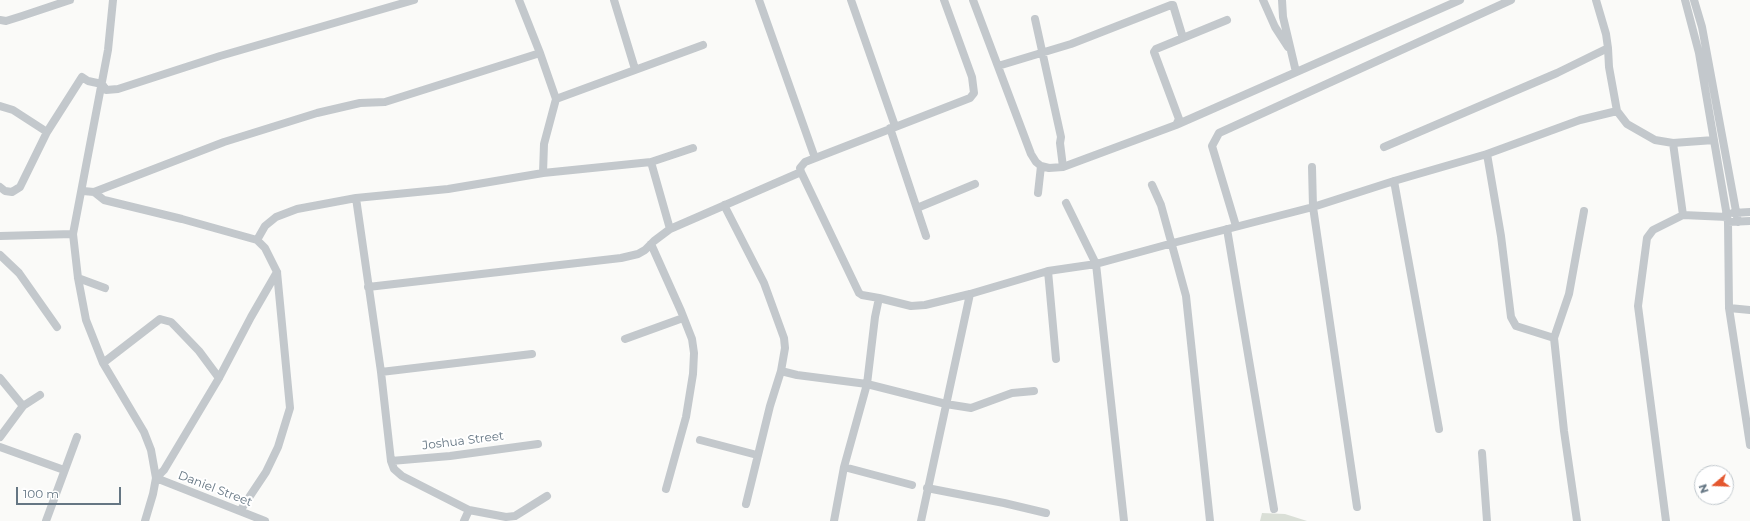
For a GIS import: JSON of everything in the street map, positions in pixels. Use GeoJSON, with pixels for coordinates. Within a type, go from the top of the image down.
{"type":"FeatureCollection","features":[{"type":"Feature","properties":{"kind":"street"},"geometry":{"type":"LineString","coordinates":[[0,20],[6,21],[70,0]]}},
{"type":"Feature","properties":{"kind":"street"},"geometry":{"type":"LineString","coordinates":[[113,0],[108,50],[83,191],[73,234],[78,278],[86,320],[103,363],[144,432],[151,450],[156,478],[145,521]]}},
{"type":"Feature","properties":{"kind":"street"},"geometry":{"type":"LineString","coordinates":[[0,187],[5,191],[12,192],[20,187],[47,132],[82,77],[88,81],[102,84],[106,90],[118,89],[220,56],[414,0]]}},
{"type":"Feature","properties":{"kind":"street"},"geometry":{"type":"LineString","coordinates":[[519,0],[556,99],[544,144],[543,173]]}},
{"type":"Feature","properties":{"kind":"street"},"geometry":{"type":"LineString","coordinates":[[614,0],[635,69]]}},
{"type":"Feature","properties":{"kind":"street"},"geometry":{"type":"LineString","coordinates":[[759,0],[815,158]]}},
{"type":"Feature","properties":{"kind":"street"},"geometry":{"type":"LineString","coordinates":[[851,0],[893,127],[916,208],[926,236]]}},
{"type":"Feature","properties":{"kind":"street"},"geometry":{"type":"LineString","coordinates":[[944,0],[972,77],[974,93],[967,100],[815,158],[802,165],[800,168],[859,293],[896,303],[918,305],[970,294],[1048,271],[1096,264],[1313,207],[1394,181],[1488,154],[1580,120],[1617,111]]}},
{"type":"Feature","properties":{"kind":"street"},"geometry":{"type":"LineString","coordinates":[[973,0],[1031,154],[1036,162],[1041,166],[1049,168],[1062,167],[1176,125],[1460,0]]}},
{"type":"Feature","properties":{"kind":"street"},"geometry":{"type":"LineString","coordinates":[[1263,0],[1275,27],[1291,52]]}},
{"type":"Feature","properties":{"kind":"street"},"geometry":{"type":"LineString","coordinates":[[1282,0],[1283,17],[1296,72]]}},
{"type":"Feature","properties":{"kind":"street"},"geometry":{"type":"LineString","coordinates":[[1236,226],[1212,146],[1219,133],[1511,0]]}},
{"type":"Feature","properties":{"kind":"street"},"geometry":{"type":"LineString","coordinates":[[1596,0],[1606,34],[1609,67],[1617,111],[1627,124],[1655,140],[1673,143],[1714,140]]}},
{"type":"Feature","properties":{"kind":"street"},"geometry":{"type":"LineString","coordinates":[[1685,0],[1699,53],[1727,218],[1729,308],[1750,445]]}},
{"type":"Feature","properties":{"kind":"street"},"geometry":{"type":"LineString","coordinates":[[1697,1],[1738,222]]}},
{"type":"Feature","properties":{"kind":"street"},"geometry":{"type":"LineString","coordinates":[[998,66],[1042,54],[1171,5],[1173,5],[1183,38]]}},
{"type":"Feature","properties":{"kind":"street"},"geometry":{"type":"LineString","coordinates":[[1035,19],[1061,136],[1060,143],[1062,167]]}},
{"type":"Feature","properties":{"kind":"street"},"geometry":{"type":"LineString","coordinates":[[1176,125],[1179,119],[1154,52],[1156,49],[1227,20]]}},
{"type":"Feature","properties":{"kind":"street"},"geometry":{"type":"LineString","coordinates":[[556,99],[703,45]]}},
{"type":"Feature","properties":{"kind":"street"},"geometry":{"type":"LineString","coordinates":[[1384,147],[1556,73],[1608,48]]}},
{"type":"Feature","properties":{"kind":"street"},"geometry":{"type":"LineString","coordinates":[[83,191],[94,192],[224,142],[317,113],[360,103],[385,102],[540,54]]}},
{"type":"Feature","properties":{"kind":"street"},"geometry":{"type":"LineString","coordinates":[[0,106],[12,110],[47,132]]}},
{"type":"Feature","properties":{"kind":"street"},"geometry":{"type":"LineString","coordinates":[[1673,143],[1683,215]]}},
{"type":"Feature","properties":{"kind":"street"},"geometry":{"type":"LineString","coordinates":[[257,240],[265,226],[276,217],[297,209],[356,198],[448,189],[543,173],[651,162],[694,148]]}},
{"type":"Feature","properties":{"kind":"street"},"geometry":{"type":"LineString","coordinates":[[1488,154],[1501,236],[1511,317],[1516,326],[1554,338]]}},
{"type":"Feature","properties":{"kind":"street"},"geometry":{"type":"LineString","coordinates":[[651,162],[670,229]]}},
{"type":"Feature","properties":{"kind":"street"},"geometry":{"type":"LineString","coordinates":[[1038,193],[1041,166]]}},
{"type":"Feature","properties":{"kind":"street"},"geometry":{"type":"LineString","coordinates":[[1312,167],[1313,207],[1357,506]]}},
{"type":"Feature","properties":{"kind":"street"},"geometry":{"type":"LineString","coordinates":[[368,287],[621,258],[638,254],[670,229],[801,172]]}},
{"type":"Feature","properties":{"kind":"street"},"geometry":{"type":"LineString","coordinates":[[1394,181],[1439,429]]}},
{"type":"Feature","properties":{"kind":"street"},"geometry":{"type":"LineString","coordinates":[[916,208],[975,184]]}},
{"type":"Feature","properties":{"kind":"street"},"geometry":{"type":"LineString","coordinates":[[1152,185],[1161,205],[1186,296],[1210,521]]}},
{"type":"Feature","properties":{"kind":"street"},"geometry":{"type":"LineString","coordinates":[[94,192],[104,200],[182,219],[257,240],[265,248],[278,272],[290,408],[278,447],[266,472],[240,512]]}},
{"type":"Feature","properties":{"kind":"street"},"geometry":{"type":"LineString","coordinates":[[356,198],[381,372],[390,461],[394,469],[402,476],[469,510],[506,517],[515,516],[546,496]]}},
{"type":"Feature","properties":{"kind":"street"},"geometry":{"type":"LineString","coordinates":[[1066,204],[1096,264],[1124,521]]}},
{"type":"Feature","properties":{"kind":"street"},"geometry":{"type":"LineString","coordinates":[[724,205],[764,283],[784,338],[785,348],[781,371],[757,455],[746,504]]}},
{"type":"Feature","properties":{"kind":"street"},"geometry":{"type":"LineString","coordinates":[[1577,521],[1564,431],[1554,338],[1569,294],[1584,211]]}},
{"type":"Feature","properties":{"kind":"street"},"geometry":{"type":"LineString","coordinates":[[1727,218],[1737,212],[1750,212]]}},
{"type":"Feature","properties":{"kind":"street"},"geometry":{"type":"LineString","coordinates":[[1666,521],[1638,306],[1647,238],[1653,230],[1683,215],[1727,218],[1738,222],[1750,220]]}},
{"type":"Feature","properties":{"kind":"street"},"geometry":{"type":"LineString","coordinates":[[1227,229],[1274,509]]}},
{"type":"Feature","properties":{"kind":"street"},"geometry":{"type":"LineString","coordinates":[[0,236],[73,234]]}},
{"type":"Feature","properties":{"kind":"street"},"geometry":{"type":"LineString","coordinates":[[651,244],[684,318],[692,339],[694,353],[693,374],[686,417],[666,489]]}},
{"type":"Feature","properties":{"kind":"street"},"geometry":{"type":"LineString","coordinates":[[0,256],[19,273],[57,326]]}},
{"type":"Feature","properties":{"kind":"street"},"geometry":{"type":"LineString","coordinates":[[1048,271],[1056,359]]}},
{"type":"Feature","properties":{"kind":"street"},"geometry":{"type":"LineString","coordinates":[[156,478],[164,470],[219,378],[251,317],[278,272]]}},
{"type":"Feature","properties":{"kind":"street"},"geometry":{"type":"LineString","coordinates":[[78,278],[105,288]]}},
{"type":"Feature","properties":{"kind":"street"},"geometry":{"type":"LineString","coordinates":[[921,521],[970,294]]}},
{"type":"Feature","properties":{"kind":"street"},"geometry":{"type":"LineString","coordinates":[[834,521],[844,467],[867,384],[875,317],[879,298]]}},
{"type":"Feature","properties":{"kind":"street"},"geometry":{"type":"LineString","coordinates":[[1729,308],[1750,310]]}},
{"type":"Feature","properties":{"kind":"street"},"geometry":{"type":"LineString","coordinates":[[624,339],[684,318]]}},
{"type":"Feature","properties":{"kind":"street"},"geometry":{"type":"LineString","coordinates":[[103,363],[160,319],[171,322],[176,326],[199,351],[219,378]]}},
{"type":"Feature","properties":{"kind":"street"},"geometry":{"type":"LineString","coordinates":[[381,372],[532,354]]}},
{"type":"Feature","properties":{"kind":"street"},"geometry":{"type":"LineString","coordinates":[[781,371],[798,375],[867,384],[946,404],[971,408],[1012,393],[1034,391]]}},
{"type":"Feature","properties":{"kind":"street"},"geometry":{"type":"LineString","coordinates":[[0,378],[23,406]]}},
{"type":"Feature","properties":{"kind":"street"},"geometry":{"type":"LineString","coordinates":[[0,437],[23,406],[40,396]]}},
{"type":"Feature","properties":{"kind":"street"},"geometry":{"type":"LineString","coordinates":[[46,521],[77,437]]}},
{"type":"Feature","properties":{"kind":"street"},"geometry":{"type":"LineString","coordinates":[[700,440],[757,455]]}},
{"type":"Feature","properties":{"kind":"street","name":"Joshua Street"},"geometry":{"type":"LineString","coordinates":[[390,461],[450,456],[538,444]]}},
{"type":"Feature","properties":{"kind":"street"},"geometry":{"type":"LineString","coordinates":[[0,447],[64,470]]}},
{"type":"Feature","properties":{"kind":"street"},"geometry":{"type":"LineString","coordinates":[[1482,453],[1487,521]]}},
{"type":"Feature","properties":{"kind":"street"},"geometry":{"type":"LineString","coordinates":[[844,467],[912,485]]}},
{"type":"Feature","properties":{"kind":"street","name":"Daniel Street"},"geometry":{"type":"LineString","coordinates":[[156,478],[265,521]]}},
{"type":"Feature","properties":{"kind":"street"},"geometry":{"type":"LineString","coordinates":[[927,488],[1046,513]]}},
{"type":"Feature","properties":{"kind":"street"},"geometry":{"type":"LineString","coordinates":[[464,521],[469,510]]}},
{"type":"Feature","properties":{"kind":"shaded area"},"geometry":{"type":"Polygon","coordinates":[[[1262,513],[1285,514],[1307,521],[1260,521],[1262,513]]]}}]}
